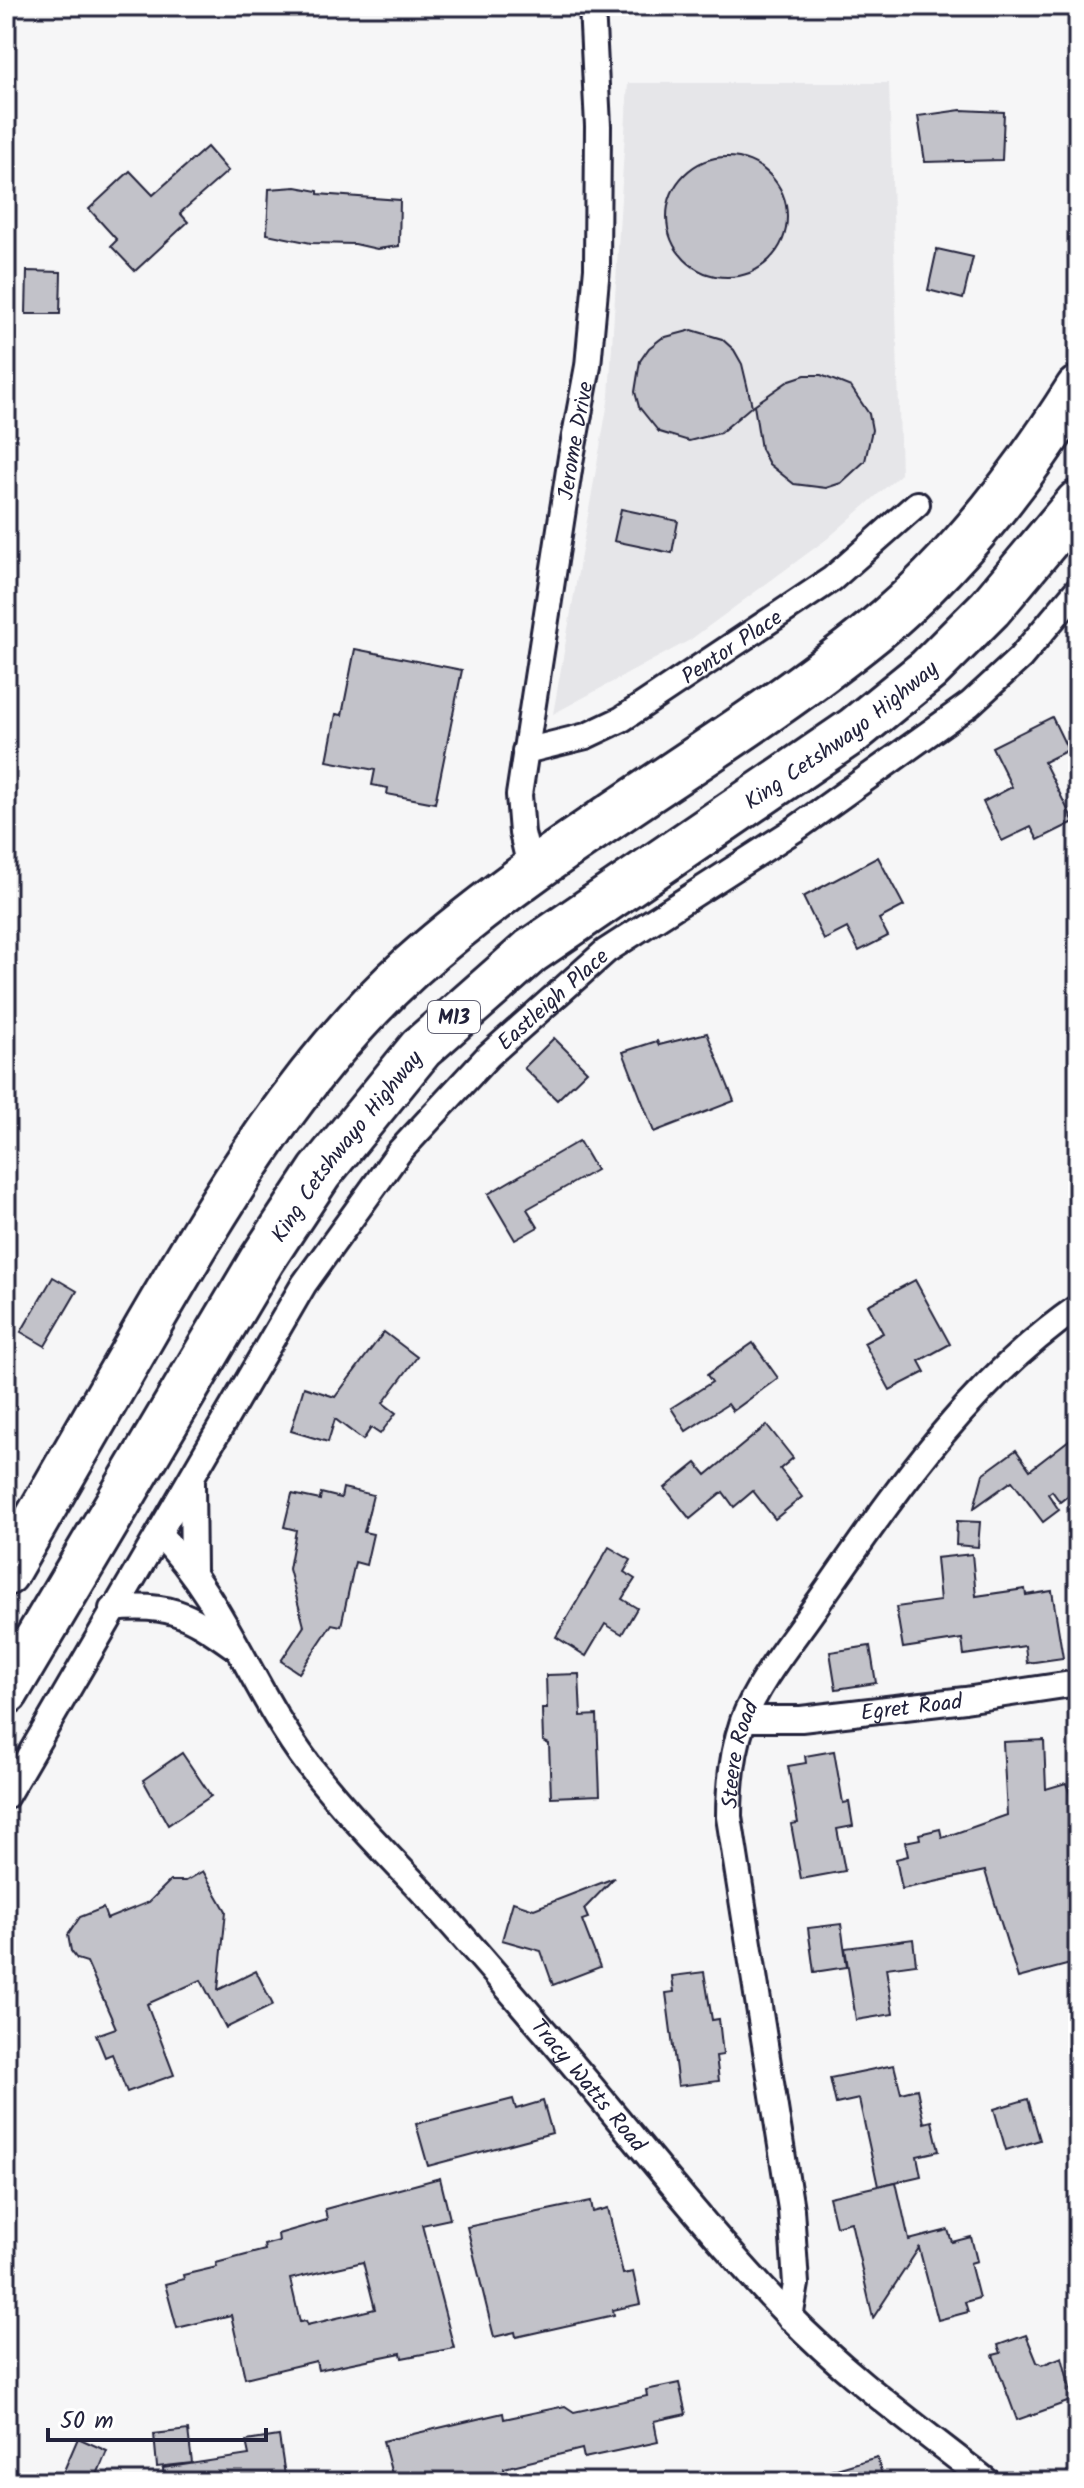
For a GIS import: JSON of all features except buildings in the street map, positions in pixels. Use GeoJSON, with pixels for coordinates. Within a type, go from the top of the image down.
{"type":"FeatureCollection","features":[{"type":"Feature","properties":{"kind":"highway"},"geometry":{"type":"LineString","coordinates":[[6,1573],[180,1270],[275,1119],[346,1033],[410,968],[531,871],[713,749],[873,631],[936,573],[983,519],[1034,458],[1078,389]]}},
{"type":"Feature","properties":{"kind":"highway","name":"King Cetshwayo Highway"},"geometry":{"type":"LineString","coordinates":[[6,1692],[262,1260],[320,1172],[421,1048],[531,951],[854,730],[928,670],[990,608],[1078,503]]}},
{"type":"Feature","properties":{"kind":"street","name":"Jerome Drive"},"geometry":{"type":"LineString","coordinates":[[531,871],[522,833],[519,795],[592,324],[597,268],[598,126],[592,6]]}},
{"type":"Feature","properties":{"kind":"street","name":"Pentor Place"},"geometry":{"type":"LineString","coordinates":[[525,751],[586,736],[622,719],[832,579],[917,504]]}},
{"type":"Feature","properties":{"kind":"street","name":"Eastleigh Place"},"geometry":{"type":"LineString","coordinates":[[160,1535],[312,1272],[399,1152],[488,1056],[606,951],[794,830],[970,704],[1020,658],[1078,589]]}},
{"type":"Feature","properties":{"kind":"street","name":"Steere Road"},"geometry":{"type":"LineString","coordinates":[[790,2318],[796,2284],[791,2209],[729,1817],[731,1767],[744,1719],[773,1669],[910,1473],[1002,1366],[1035,1336],[1078,1307]]}},
{"type":"Feature","properties":{"kind":"street"},"geometry":{"type":"LineString","coordinates":[[192,1481],[193,1571]]}},
{"type":"Feature","properties":{"kind":"street"},"geometry":{"type":"LineString","coordinates":[[6,1796],[112,1609],[160,1535]]}},
{"type":"Feature","properties":{"kind":"street","name":"Tracy Watts Road"},"geometry":{"type":"LineString","coordinates":[[160,1535],[193,1571],[234,1646],[306,1761],[364,1832],[420,1889],[530,2014],[738,2261],[790,2318],[844,2366],[988,2482]]}},
{"type":"Feature","properties":{"kind":"street","name":"Tracy Watts Road"},"geometry":{"type":"LineString","coordinates":[[112,1609],[164,1607],[193,1618],[234,1646]]}},
{"type":"Feature","properties":{"kind":"street","name":"Egret Road"},"geometry":{"type":"LineString","coordinates":[[744,1719],[801,1719],[1078,1683]]}},
{"type":"Feature","properties":{"kind":"shaded area"},"geometry":{"type":"Polygon","coordinates":[[[628,83],[889,83],[901,474],[827,539],[690,640],[553,714],[609,396],[628,83]]]}}]}
